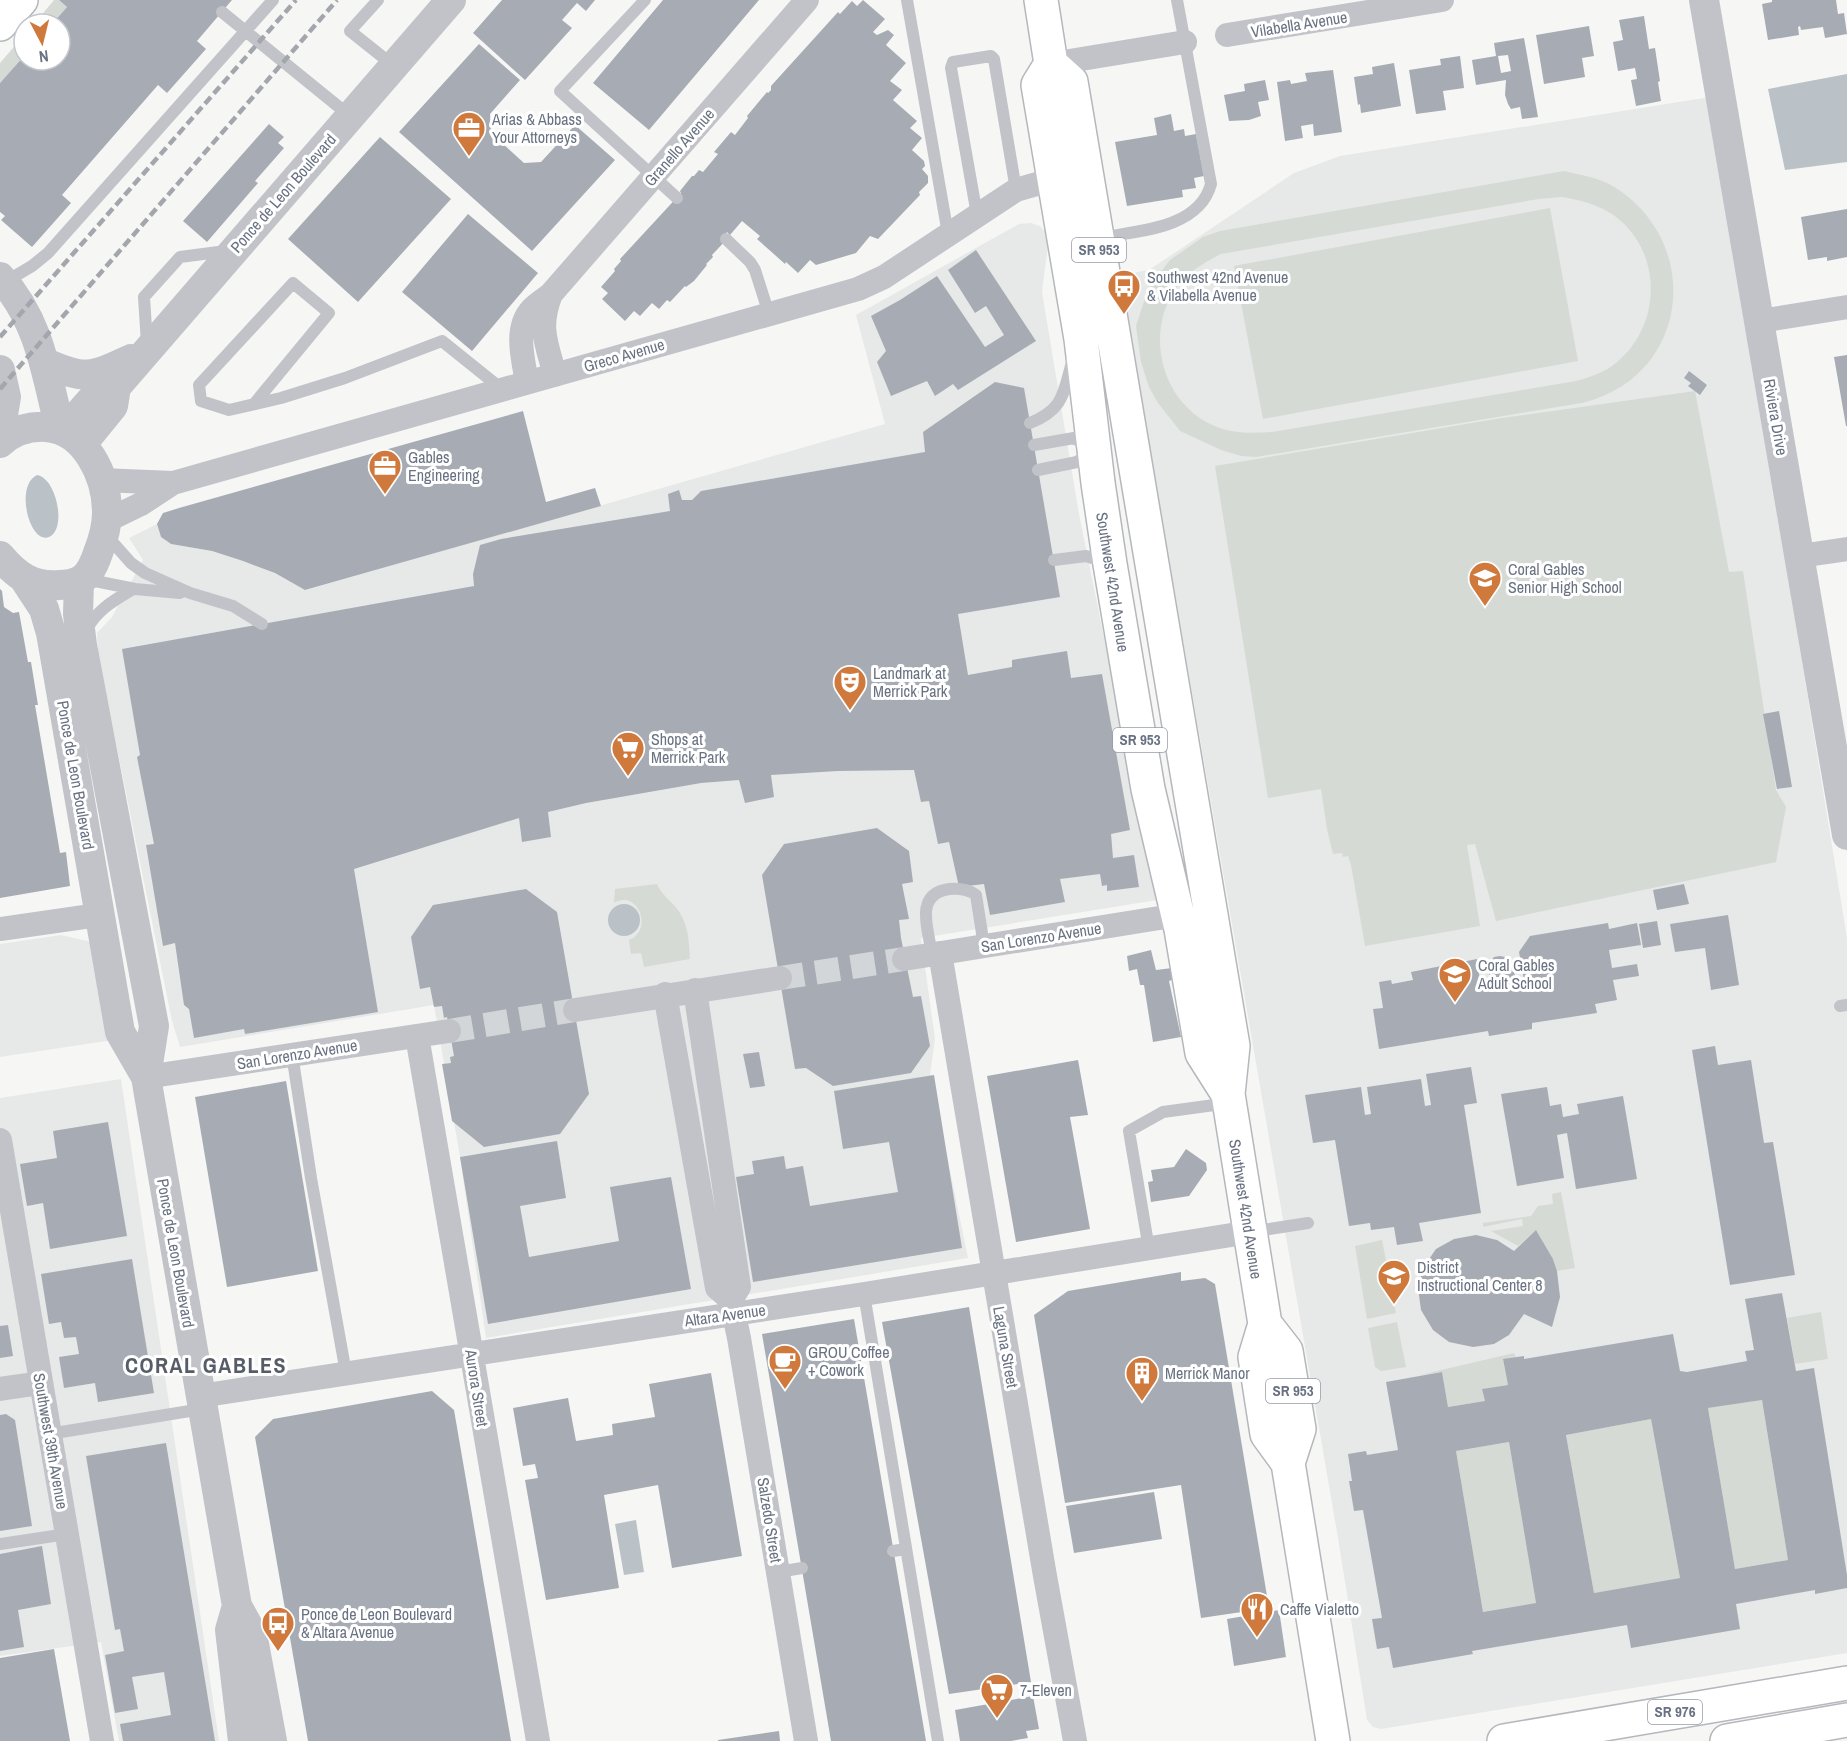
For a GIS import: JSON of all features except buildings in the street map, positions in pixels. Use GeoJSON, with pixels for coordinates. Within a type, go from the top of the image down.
{"type":"FeatureCollection","features":[{"type":"Feature","properties":{"kind":"main road"},"geometry":{"type":"LineString","coordinates":[[0,24],[21,0]]}},
{"type":"Feature","properties":{"kind":"main road"},"geometry":{"type":"LineString","coordinates":[[1041,0],[1051,64]]}},
{"type":"Feature","properties":{"kind":"main road","name":"Southwest 42nd Avenue"},"geometry":{"type":"LineString","coordinates":[[1228,1098],[1202,1053],[1178,915],[1148,789],[1110,564],[1081,339],[1038,85],[1051,64],[1071,82],[1233,1046],[1228,1098],[1265,1324],[1286,1351],[1296,1407],[1299,1429],[1288,1463],[1333,1741]]}},
{"type":"Feature","properties":{"kind":"main road"},"geometry":{"type":"LineString","coordinates":[[1094,450],[1131,443]]}},
{"type":"Feature","properties":{"kind":"main road","name":"SR 976"},"geometry":{"type":"LineString","coordinates":[[1504,1741],[1847,1683]]}},
{"type":"Feature","properties":{"kind":"main road"},"geometry":{"type":"LineString","coordinates":[[1726,1741],[1847,1720]]}},
{"type":"Feature","properties":{"kind":"street","name":"Ponce de Leon Boulevard"},"geometry":{"type":"LineString","coordinates":[[68,434],[113,406],[116,387],[451,0]]}},
{"type":"Feature","properties":{"kind":"street","name":"Granello Avenue"},"geometry":{"type":"LineString","coordinates":[[527,382],[521,326],[531,310],[551,294],[807,0]]}},
{"type":"Feature","properties":{"kind":"street","name":"Vilabella Avenue"},"geometry":{"type":"LineString","coordinates":[[1227,35],[1442,0]]}},
{"type":"Feature","properties":{"kind":"street","name":"Riviera Drive"},"geometry":{"type":"LineString","coordinates":[[1704,0],[1846,828]]}},
{"type":"Feature","properties":{"kind":"street"},"geometry":{"type":"LineString","coordinates":[[1051,64],[1185,42]]}},
{"type":"Feature","properties":{"kind":"street","name":"Greco Avenue"},"geometry":{"type":"LineString","coordinates":[[106,527],[173,483],[872,283],[1016,190],[1054,179]]}},
{"type":"Feature","properties":{"kind":"street"},"geometry":{"type":"LineString","coordinates":[[3,280],[29,317],[68,434],[93,461],[101,480],[105,496],[106,527],[96,558],[81,580],[49,586],[7,564]]}},
{"type":"Feature","properties":{"kind":"street","name":"Granello Avenue"},"geometry":{"type":"LineString","coordinates":[[551,294],[543,321],[555,375]]}},
{"type":"Feature","properties":{"kind":"street"},"geometry":{"type":"LineString","coordinates":[[1760,321],[1847,307]]}},
{"type":"Feature","properties":{"kind":"street"},"geometry":{"type":"LineString","coordinates":[[44,362],[72,374],[88,375],[109,369],[146,351]]}},
{"type":"Feature","properties":{"kind":"street"},"geometry":{"type":"LineString","coordinates":[[0,370],[6,397],[0,432]]}},
{"type":"Feature","properties":{"kind":"street"},"geometry":{"type":"LineString","coordinates":[[0,443],[10,435],[39,426],[68,434]]}},
{"type":"Feature","properties":{"kind":"street","name":"Greco Avenue"},"geometry":{"type":"LineString","coordinates":[[101,480],[173,483]]}},
{"type":"Feature","properties":{"kind":"street"},"geometry":{"type":"LineString","coordinates":[[1800,556],[1847,549]]}},
{"type":"Feature","properties":{"kind":"street","name":"Ponce de Leon Boulevard"},"geometry":{"type":"LineString","coordinates":[[7,564],[44,609],[51,633],[120,1032],[146,1077]]}},
{"type":"Feature","properties":{"kind":"street","name":"Ponce de Leon Boulevard"},"geometry":{"type":"LineString","coordinates":[[81,580],[78,614],[81,639],[154,1026],[146,1077],[237,1606],[252,1633],[272,1741]]}},
{"type":"Feature","properties":{"kind":"street"},"geometry":{"type":"LineString","coordinates":[[0,929],[98,915]]}},
{"type":"Feature","properties":{"kind":"street","name":"San Lorenzo Avenue"},"geometry":{"type":"LineString","coordinates":[[904,959],[1178,915]]}},
{"type":"Feature","properties":{"kind":"street","name":"Laguna Street"},"geometry":{"type":"LineString","coordinates":[[936,954],[1075,1741]]}},
{"type":"Feature","properties":{"kind":"street"},"geometry":{"type":"LineString","coordinates":[[574,1010],[665,994],[780,978]]}},
{"type":"Feature","properties":{"kind":"street","name":"Salzedo Street"},"geometry":{"type":"LineString","coordinates":[[695,990],[739,1287],[732,1307]]}},
{"type":"Feature","properties":{"kind":"street","name":"Salzedo Street"},"geometry":{"type":"LineString","coordinates":[[665,994],[717,1288],[732,1307],[790,1570],[806,1741]]}},
{"type":"Feature","properties":{"kind":"street","name":"San Lorenzo Avenue"},"geometry":{"type":"LineString","coordinates":[[146,1077],[449,1031]]}},
{"type":"Feature","properties":{"kind":"street","name":"Aurora Street"},"geometry":{"type":"LineString","coordinates":[[417,1036],[538,1741]]}},
{"type":"Feature","properties":{"kind":"street"},"geometry":{"type":"LineString","coordinates":[[682,1092],[710,1088]]}},
{"type":"Feature","properties":{"kind":"street","name":"Southwest 39th Avenue"},"geometry":{"type":"LineString","coordinates":[[0,1140],[102,1741]]}},
{"type":"Feature","properties":{"kind":"street","name":"Altara Avenue"},"geometry":{"type":"LineString","coordinates":[[202,1402],[346,1373],[472,1354],[732,1307],[864,1294],[1250,1232]]}},
{"type":"Feature","properties":{"kind":"street"},"geometry":{"type":"LineString","coordinates":[[0,1389],[41,1383]]}},
{"type":"Feature","properties":{"kind":"street","name":"Ponce de Leon Boulevard"},"geometry":{"type":"LineString","coordinates":[[237,1606],[230,1630],[243,1741]]}},
{"type":"Feature","properties":{"kind":"lane"},"geometry":{"type":"LineString","coordinates":[[3,280],[32,266],[48,253],[273,0]]}},
{"type":"Feature","properties":{"kind":"lane"},"geometry":{"type":"LineString","coordinates":[[378,0],[350,31],[394,66]]}},
{"type":"Feature","properties":{"kind":"lane"},"geometry":{"type":"LineString","coordinates":[[645,0],[560,91],[677,198]]}},
{"type":"Feature","properties":{"kind":"lane"},"geometry":{"type":"LineString","coordinates":[[907,0],[948,234]]}},
{"type":"Feature","properties":{"kind":"lane"},"geometry":{"type":"LineString","coordinates":[[1097,238],[1136,232],[1170,223],[1194,210],[1208,194],[1211,184],[1177,0]]}},
{"type":"Feature","properties":{"kind":"lane"},"geometry":{"type":"LineString","coordinates":[[222,12],[351,116]]}},
{"type":"Feature","properties":{"kind":"lane"},"geometry":{"type":"LineString","coordinates":[[977,215],[951,68],[953,62],[991,57],[994,59],[1016,190]]}},
{"type":"Feature","properties":{"kind":"lane"},"geometry":{"type":"LineString","coordinates":[[726,239],[750,262],[755,270],[769,314]]}},
{"type":"Feature","properties":{"kind":"lane"},"geometry":{"type":"LineString","coordinates":[[254,404],[329,314],[293,283],[199,385],[201,401],[229,410],[281,398],[345,378],[442,341],[503,390]]}},
{"type":"Feature","properties":{"kind":"lane"},"geometry":{"type":"LineString","coordinates":[[1030,423],[1050,412],[1059,403],[1068,383],[1071,365],[1081,339]]}},
{"type":"Feature","properties":{"kind":"lane"},"geometry":{"type":"LineString","coordinates":[[1034,445],[1074,438],[1094,450],[1077,462],[1038,470]]}},
{"type":"Feature","properties":{"kind":"lane"},"geometry":{"type":"LineString","coordinates":[[106,527],[117,549],[139,569],[190,593],[233,606],[262,624]]}},
{"type":"Feature","properties":{"kind":"lane"},"geometry":{"type":"LineString","coordinates":[[1054,561],[1086,556],[1110,564]]}},
{"type":"Feature","properties":{"kind":"lane"},"geometry":{"type":"LineString","coordinates":[[81,580],[133,589],[190,593]]}},
{"type":"Feature","properties":{"kind":"lane"},"geometry":{"type":"LineString","coordinates":[[81,639],[99,610],[133,589]]}},
{"type":"Feature","properties":{"kind":"lane"},"geometry":{"type":"LineString","coordinates":[[936,954],[925,906],[930,898],[946,890],[969,890],[976,896],[984,946]]}},
{"type":"Feature","properties":{"kind":"lane"},"geometry":{"type":"LineString","coordinates":[[292,1054],[311,1178],[346,1373]]}},
{"type":"Feature","properties":{"kind":"lane"},"geometry":{"type":"LineString","coordinates":[[1149,1249],[1130,1131],[1163,1112],[1228,1098]]}},
{"type":"Feature","properties":{"kind":"lane"},"geometry":{"type":"LineString","coordinates":[[1250,1232],[1308,1223]]}},
{"type":"Feature","properties":{"kind":"lane"},"geometry":{"type":"LineString","coordinates":[[864,1294],[899,1550],[938,1741]]}},
{"type":"Feature","properties":{"kind":"lane"},"geometry":{"type":"LineString","coordinates":[[49,1434],[202,1402]]}},
{"type":"Feature","properties":{"kind":"lane"},"geometry":{"type":"LineString","coordinates":[[0,1544],[67,1534]]}},
{"type":"Feature","properties":{"kind":"shaded area"},"geometry":{"type":"Polygon","coordinates":[[[54,0],[59,0],[67,7],[63,12],[44,12],[54,0]]]}},
{"type":"Feature","properties":{"kind":"shaded area"},"geometry":{"type":"Polygon","coordinates":[[[12,49],[12,70],[0,83],[0,63],[12,49]]]}},
{"type":"Feature","properties":{"kind":"shaded area"},"geometry":{"type":"Polygon","coordinates":[[[1847,74],[1847,162],[1785,170],[1768,89],[1847,74]]]}},
{"type":"Feature","properties":{"kind":"shaded area","name":"Coral Gables Senior High School"},"geometry":{"type":"Polygon","coordinates":[[[1710,97],[1847,938],[1847,1653],[1381,1729],[1373,1727],[1367,1720],[1338,1538],[1120,275],[1149,270],[1294,173],[1340,156],[1710,97]]]}},
{"type":"Feature","properties":{"kind":"shaded area"},"geometry":{"type":"Polygon","coordinates":[[[1564,171],[1591,177],[1616,188],[1644,213],[1663,243],[1672,275],[1672,308],[1663,339],[1645,367],[1618,389],[1582,403],[1256,457],[1241,456],[1221,450],[1180,431],[1158,403],[1149,387],[1141,362],[1136,326],[1148,289],[1170,260],[1203,237],[1220,231],[1564,171]],[[1562,197],[1539,199],[1221,254],[1201,265],[1183,279],[1165,310],[1160,349],[1164,369],[1172,388],[1184,404],[1199,417],[1217,427],[1237,432],[1258,433],[1576,381],[1593,376],[1613,366],[1630,348],[1640,332],[1651,297],[1650,278],[1639,243],[1620,220],[1606,210],[1562,197]]]}},
{"type":"Feature","properties":{"kind":"shaded area"},"geometry":{"type":"Polygon","coordinates":[[[1550,208],[1578,361],[1263,419],[1234,266],[1550,208]]]}},
{"type":"Feature","properties":{"kind":"shaded area","name":"Shops at Merrick Park"},"geometry":{"type":"Polygon","coordinates":[[[1031,223],[1040,226],[1046,233],[1048,245],[1042,292],[1079,514],[1157,900],[921,938],[935,1039],[930,1074],[968,1258],[486,1338],[460,1157],[434,1005],[180,1047],[172,1021],[98,654],[97,633],[112,617],[143,560],[129,538],[157,524],[161,537],[171,544],[212,551],[243,561],[275,573],[306,590],[885,424],[856,315],[1019,224],[1031,223]]]}},
{"type":"Feature","properties":{"kind":"shaded area"},"geometry":{"type":"Polygon","coordinates":[[[1695,391],[1729,572],[1743,571],[1776,790],[1786,807],[1776,862],[1496,921],[1475,844],[1467,845],[1480,926],[1365,946],[1351,865],[1348,856],[1343,857],[1342,853],[1333,854],[1321,789],[1268,798],[1215,466],[1502,418],[1695,391]]]}},
{"type":"Feature","properties":{"kind":"shaded area"},"geometry":{"type":"Polygon","coordinates":[[[37,475],[44,478],[50,485],[57,505],[58,525],[49,537],[42,537],[36,532],[27,513],[26,490],[30,481],[37,475]]]}},
{"type":"Feature","properties":{"kind":"shaded area"},"geometry":{"type":"Polygon","coordinates":[[[657,884],[682,916],[688,937],[690,959],[644,967],[641,953],[631,954],[629,940],[637,935],[641,928],[640,912],[630,901],[623,900],[614,903],[615,889],[657,884]]]}},
{"type":"Feature","properties":{"kind":"shaded area"},"geometry":{"type":"Polygon","coordinates":[[[624,904],[636,908],[640,920],[636,932],[624,936],[612,932],[608,920],[612,908],[624,904]]]}},
{"type":"Feature","properties":{"kind":"shaded area"},"geometry":{"type":"Polygon","coordinates":[[[61,935],[96,943],[113,1040],[0,1057],[0,944],[61,935]]]}},
{"type":"Feature","properties":{"kind":"shaded area"},"geometry":{"type":"Polygon","coordinates":[[[121,1079],[219,1741],[119,1741],[101,1642],[0,1656],[0,1098],[121,1079]]]}},
{"type":"Feature","properties":{"kind":"shaded area"},"geometry":{"type":"Polygon","coordinates":[[[1561,1192],[1575,1268],[1557,1271],[1553,1259],[1536,1230],[1518,1246],[1491,1231],[1523,1226],[1522,1219],[1483,1227],[1483,1223],[1531,1216],[1538,1206],[1553,1204],[1552,1194],[1561,1192]]]}},
{"type":"Feature","properties":{"kind":"shaded area"},"geometry":{"type":"Polygon","coordinates":[[[1382,1240],[1396,1313],[1367,1319],[1355,1246],[1382,1240]]]}},
{"type":"Feature","properties":{"kind":"shaded area"},"geometry":{"type":"Polygon","coordinates":[[[1821,1312],[1828,1359],[1795,1364],[1787,1318],[1821,1312]]]}},
{"type":"Feature","properties":{"kind":"shaded area"},"geometry":{"type":"Polygon","coordinates":[[[1397,1322],[1406,1367],[1381,1371],[1375,1367],[1368,1328],[1397,1322]]]}},
{"type":"Feature","properties":{"kind":"shaded area"},"geometry":{"type":"Polygon","coordinates":[[[1514,1353],[1516,1357],[1503,1360],[1508,1385],[1483,1389],[1485,1401],[1448,1407],[1442,1372],[1420,1375],[1514,1353]]]}},
{"type":"Feature","properties":{"kind":"shaded area"},"geometry":{"type":"Polygon","coordinates":[[[1762,1400],[1788,1560],[1735,1569],[1708,1408],[1762,1400]]]}},
{"type":"Feature","properties":{"kind":"shaded area"},"geometry":{"type":"Polygon","coordinates":[[[1651,1419],[1680,1578],[1594,1593],[1566,1435],[1651,1419]]]}},
{"type":"Feature","properties":{"kind":"shaded area"},"geometry":{"type":"Polygon","coordinates":[[[1509,1442],[1536,1603],[1483,1612],[1456,1451],[1509,1442]]]}},
{"type":"Feature","properties":{"kind":"shaded area"},"geometry":{"type":"Polygon","coordinates":[[[636,1520],[644,1572],[624,1575],[615,1524],[636,1520]]]}},
{"type":"Feature","properties":{"kind":"tunnel"},"geometry":{"type":"LineString","coordinates":[[780,978],[904,959]]}},
{"type":"Feature","properties":{"kind":"tunnel"},"geometry":{"type":"LineString","coordinates":[[449,1031],[575,1010]]}},
{"type":"Feature","properties":{"kind":"railway"},"geometry":{"type":"LineString","coordinates":[[0,337],[296,0]]}},
{"type":"Feature","properties":{"kind":"railway"},"geometry":{"type":"LineString","coordinates":[[0,389],[337,0]]}},
{"type":"Feature","properties":{"kind":"place","name":"Arias & Abbass Your Attorneys"},"geometry":{"type":"Point","coordinates":[469,157]}},
{"type":"Feature","properties":{"kind":"place","name":"Southwest 42nd Avenue & Vilabella Avenue"},"geometry":{"type":"Point","coordinates":[1124,315]}},
{"type":"Feature","properties":{"kind":"place","name":"Gables Engineering"},"geometry":{"type":"Point","coordinates":[385,495]}},
{"type":"Feature","properties":{"kind":"place","name":"Coral Gables Senior High School"},"geometry":{"type":"Point","coordinates":[1485,607]}},
{"type":"Feature","properties":{"kind":"place","name":"Landmark at Merrick Park"},"geometry":{"type":"Point","coordinates":[850,711]}},
{"type":"Feature","properties":{"kind":"place","name":"Shops at Merrick Park"},"geometry":{"type":"Point","coordinates":[628,777]}},
{"type":"Feature","properties":{"kind":"place","name":"Coral Gables Adult School"},"geometry":{"type":"Point","coordinates":[1455,1003]}},
{"type":"Feature","properties":{"kind":"place","name":"District Instructional Center 8"},"geometry":{"type":"Point","coordinates":[1394,1305]}},
{"type":"Feature","properties":{"kind":"place","name":"GROU Coffee + Cowork"},"geometry":{"type":"Point","coordinates":[785,1390]}},
{"type":"Feature","properties":{"kind":"place","name":"Merrick Manor"},"geometry":{"type":"Point","coordinates":[1142,1402]}},
{"type":"Feature","properties":{"kind":"place","name":"Caffe Vialetto"},"geometry":{"type":"Point","coordinates":[1257,1638]}},
{"type":"Feature","properties":{"kind":"place","name":"Ponce de Leon Boulevard & Altara Avenue"},"geometry":{"type":"Point","coordinates":[278,1652]}},
{"type":"Feature","properties":{"kind":"place","name":"7-Eleven"},"geometry":{"type":"Point","coordinates":[997,1719]}},
{"type":"Feature","properties":{"kind":"district","name":"CORAL GABLES"},"geometry":{"type":"Point","coordinates":[206,1365]}}]}
